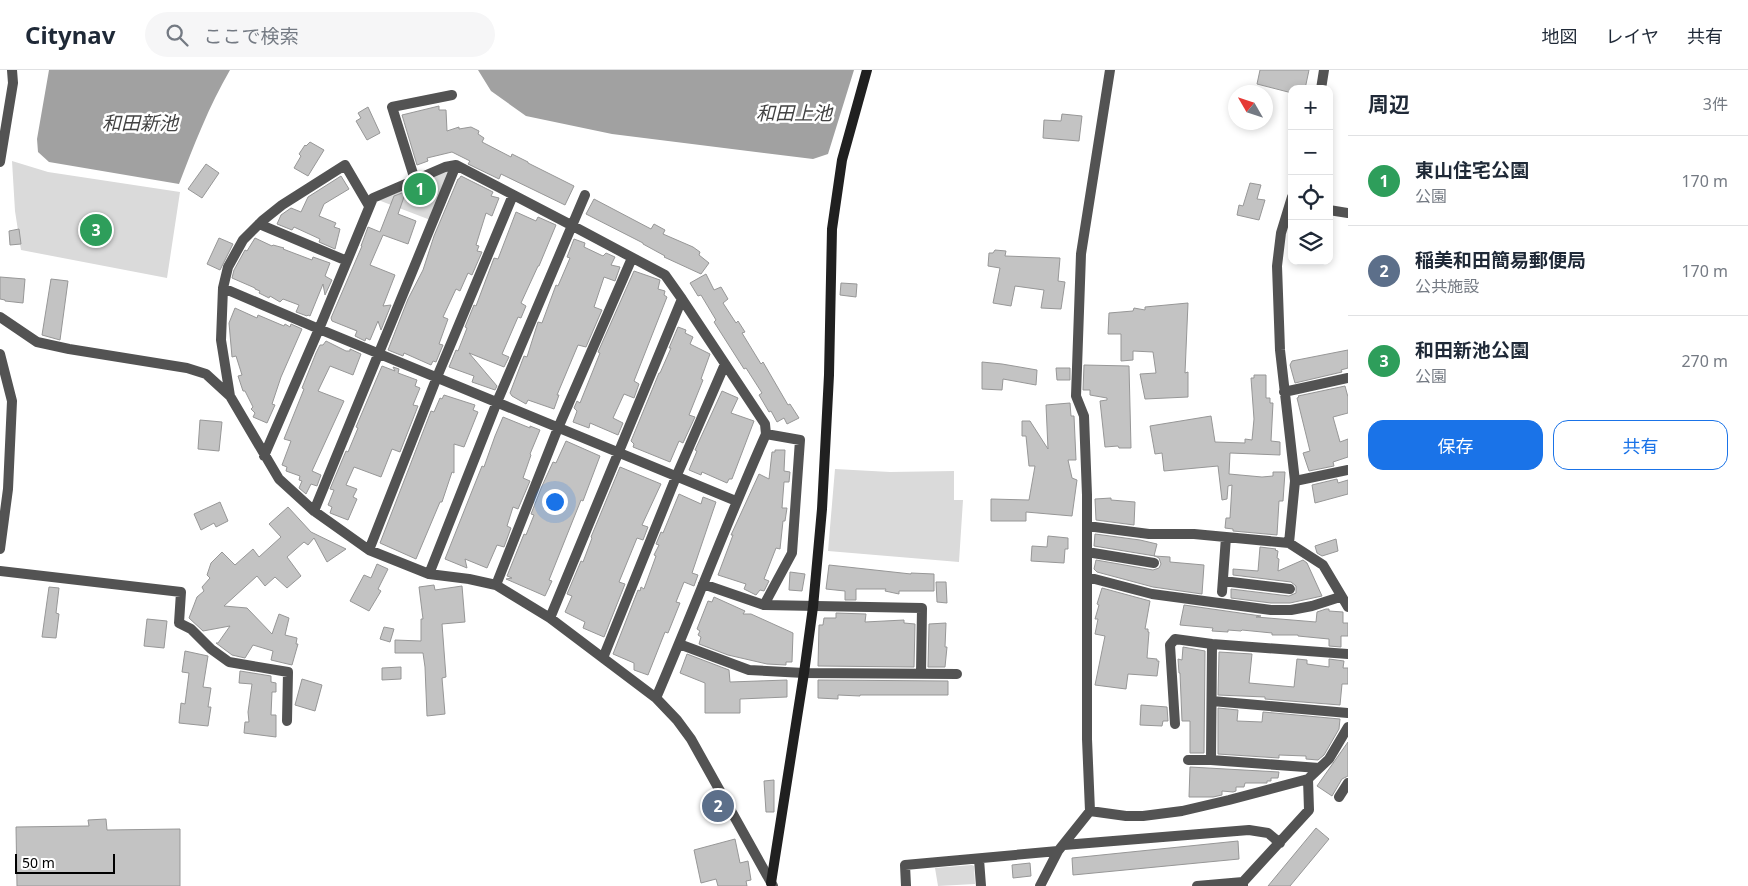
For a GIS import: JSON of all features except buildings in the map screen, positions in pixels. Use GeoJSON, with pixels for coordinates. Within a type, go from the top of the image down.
{"type":"FeatureCollection","features":[{"type":"Feature","properties":{"kind":"street"},"geometry":{"type":"LineString","coordinates":[[0,162],[3,125],[13,83],[12,70]]}},
{"type":"Feature","properties":{"kind":"street"},"geometry":{"type":"LineString","coordinates":[[772,884],[813,607],[822,509],[832,229],[842,160],[867,70]]}},
{"type":"Feature","properties":{"kind":"street"},"geometry":{"type":"LineString","coordinates":[[1040,886],[1061,848],[1090,811],[1087,739],[1087,526],[1084,416],[1076,396],[1081,254],[1110,70]]}},
{"type":"Feature","properties":{"kind":"street"},"geometry":{"type":"LineString","coordinates":[[1322,85],[1324,70]]}},
{"type":"Feature","properties":{"kind":"street"},"geometry":{"type":"LineString","coordinates":[[415,180],[392,107],[452,95]]}},
{"type":"Feature","properties":{"kind":"street"},"geometry":{"type":"LineString","coordinates":[[314,511],[456,165]]}},
{"type":"Feature","properties":{"kind":"street"},"geometry":{"type":"LineString","coordinates":[[264,456],[319,330],[368,206],[373,198],[445,167],[456,165],[665,275],[765,424],[766,434],[736,501],[656,698]]}},
{"type":"Feature","properties":{"kind":"street"},"geometry":{"type":"LineString","coordinates":[[230,396],[221,340],[224,288],[228,267],[243,240],[282,205],[345,166],[368,206]]}},
{"type":"Feature","properties":{"kind":"street"},"geometry":{"type":"LineString","coordinates":[[369,550],[437,377],[513,195]]}},
{"type":"Feature","properties":{"kind":"street"},"geometry":{"type":"LineString","coordinates":[[429,574],[497,402],[585,195]]}},
{"type":"Feature","properties":{"kind":"street"},"geometry":{"type":"LineString","coordinates":[[1333,210],[1348,212]]}},
{"type":"Feature","properties":{"kind":"street"},"geometry":{"type":"LineString","coordinates":[[1288,211],[1281,233],[1277,266],[1280,350],[1295,481],[1289,543]]}},
{"type":"Feature","properties":{"kind":"street"},"geometry":{"type":"LineString","coordinates":[[259,224],[347,261]]}},
{"type":"Feature","properties":{"kind":"street"},"geometry":{"type":"LineString","coordinates":[[496,585],[558,428],[632,258]]}},
{"type":"Feature","properties":{"kind":"street"},"geometry":{"type":"LineString","coordinates":[[224,288],[319,330],[736,501]]}},
{"type":"Feature","properties":{"kind":"street"},"geometry":{"type":"LineString","coordinates":[[550,618],[682,299]]}},
{"type":"Feature","properties":{"kind":"street"},"geometry":{"type":"LineString","coordinates":[[0,317],[38,342],[69,349],[187,368],[206,374],[230,396],[279,479],[314,511],[369,550],[429,574],[469,579],[496,585],[550,618],[656,698],[677,720],[691,740],[772,884]]}},
{"type":"Feature","properties":{"kind":"street"},"geometry":{"type":"LineString","coordinates":[[0,354],[2,368],[12,401],[8,489],[0,549]]}},
{"type":"Feature","properties":{"kind":"street"},"geometry":{"type":"LineString","coordinates":[[603,658],[676,477],[725,364]]}},
{"type":"Feature","properties":{"kind":"street"},"geometry":{"type":"LineString","coordinates":[[1284,392],[1348,378]]}},
{"type":"Feature","properties":{"kind":"street"},"geometry":{"type":"LineString","coordinates":[[764,605],[792,553],[800,440],[766,434]]}},
{"type":"Feature","properties":{"kind":"street"},"geometry":{"type":"LineString","coordinates":[[1295,481],[1348,470]]}},
{"type":"Feature","properties":{"kind":"street"},"geometry":{"type":"LineString","coordinates":[[1087,526],[1149,534],[1194,534],[1289,543],[1322,565],[1340,597],[1348,607]]}},
{"type":"Feature","properties":{"kind":"street"},"geometry":{"type":"LineString","coordinates":[[1222,592],[1226,537]]}},
{"type":"Feature","properties":{"kind":"street"},"geometry":{"type":"LineString","coordinates":[[1087,552],[1154,563]]}},
{"type":"Feature","properties":{"kind":"street"},"geometry":{"type":"LineString","coordinates":[[0,571],[181,592],[180,623],[191,628],[211,649],[229,662],[288,672],[287,721]]}},
{"type":"Feature","properties":{"kind":"street"},"geometry":{"type":"LineString","coordinates":[[1087,577],[1152,594],[1271,610],[1292,610],[1340,597]]}},
{"type":"Feature","properties":{"kind":"street"},"geometry":{"type":"LineString","coordinates":[[1223,581],[1290,589]]}},
{"type":"Feature","properties":{"kind":"street"},"geometry":{"type":"LineString","coordinates":[[703,584],[764,605],[922,608],[921,673]]}},
{"type":"Feature","properties":{"kind":"street"},"geometry":{"type":"LineString","coordinates":[[1174,724],[1170,645],[1175,639],[1212,644],[1348,654]]}},
{"type":"Feature","properties":{"kind":"street"},"geometry":{"type":"LineString","coordinates":[[679,644],[749,670],[804,673],[957,674]]}},
{"type":"Feature","properties":{"kind":"street"},"geometry":{"type":"LineString","coordinates":[[1211,760],[1212,644]]}},
{"type":"Feature","properties":{"kind":"street"},"geometry":{"type":"LineString","coordinates":[[1212,702],[1348,712]]}},
{"type":"Feature","properties":{"kind":"street"},"geometry":{"type":"LineString","coordinates":[[1090,811],[1126,816],[1143,816],[1229,800],[1308,779],[1329,759],[1348,726]]}},
{"type":"Feature","properties":{"kind":"street"},"geometry":{"type":"LineString","coordinates":[[1188,760],[1319,768]]}},
{"type":"Feature","properties":{"kind":"street"},"geometry":{"type":"LineString","coordinates":[[1197,886],[1243,884],[1309,810],[1308,779]]}},
{"type":"Feature","properties":{"kind":"street"},"geometry":{"type":"LineString","coordinates":[[1338,797],[1348,783]]}},
{"type":"Feature","properties":{"kind":"street"},"geometry":{"type":"LineString","coordinates":[[906,886],[904,866],[979,859],[1061,848],[1249,830],[1268,832],[1280,843]]}},
{"type":"Feature","properties":{"kind":"street"},"geometry":{"type":"LineString","coordinates":[[979,859],[982,886]]}},
{"type":"Feature","properties":{"kind":"shaded area"},"geometry":{"type":"Polygon","coordinates":[[[12,161],[48,172],[180,192],[167,278],[21,250],[15,211],[12,161]]]}},
{"type":"Feature","properties":{"kind":"shaded area"},"geometry":{"type":"Polygon","coordinates":[[[456,165],[433,221],[373,198],[456,165]]]}},
{"type":"Feature","properties":{"kind":"shaded area"},"geometry":{"type":"Polygon","coordinates":[[[835,469],[890,472],[954,471],[954,500],[963,500],[959,562],[828,551],[835,469]]]}},
{"type":"Feature","properties":{"kind":"shaded area"},"geometry":{"type":"Polygon","coordinates":[[[974,866],[975,884],[938,886],[935,868],[974,866]]]}},
{"type":"Feature","properties":{"kind":"water","name":"和田新池"},"geometry":{"type":"Polygon","coordinates":[[[49,70],[230,70],[196,140],[179,184],[49,162],[38,152],[37,139],[49,70]]]}},
{"type":"Feature","properties":{"kind":"water","name":"和田上池"},"geometry":{"type":"Polygon","coordinates":[[[478,70],[854,70],[828,154],[813,159],[612,134],[526,116],[491,91],[478,70]]]}},
{"type":"Feature","properties":{"kind":"place","name":"東山住宅公園"},"geometry":{"type":"Point","coordinates":[420,189]}},
{"type":"Feature","properties":{"kind":"place","name":"和田新池公園"},"geometry":{"type":"Point","coordinates":[96,230]}},
{"type":"Feature","properties":{"kind":"place","name":"稲美和田簡易郵便局"},"geometry":{"type":"Point","coordinates":[718,806]}}]}
